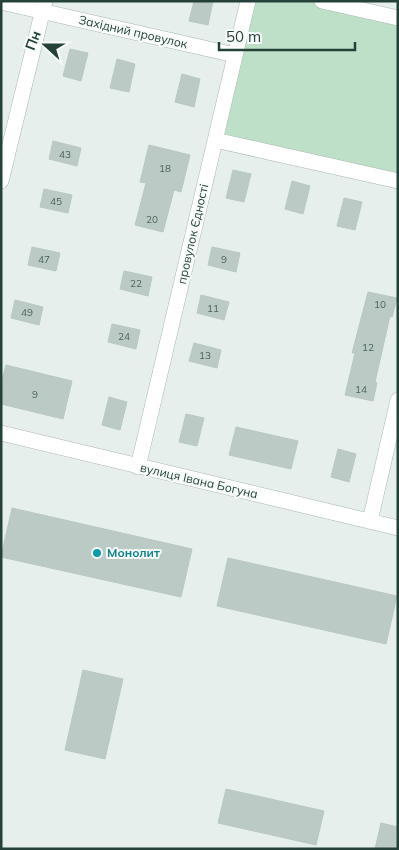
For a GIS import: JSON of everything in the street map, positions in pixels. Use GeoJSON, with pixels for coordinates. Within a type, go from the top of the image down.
{"type":"FeatureCollection","features":[{"type":"Feature","properties":{"kind":"street","name":"провулок Єдності"},"geometry":{"type":"LineString","coordinates":[[138,467],[248,1]]}},
{"type":"Feature","properties":{"kind":"street"},"geometry":{"type":"LineString","coordinates":[[322,1],[398,18]]}},
{"type":"Feature","properties":{"kind":"street","name":"Західний провулок"},"geometry":{"type":"LineString","coordinates":[[1,2],[44,7],[235,55]]}},
{"type":"Feature","properties":{"kind":"street"},"geometry":{"type":"LineString","coordinates":[[1,182],[44,7]]}},
{"type":"Feature","properties":{"kind":"street"},"geometry":{"type":"LineString","coordinates":[[215,140],[398,181]]}},
{"type":"Feature","properties":{"kind":"street"},"geometry":{"type":"LineString","coordinates":[[370,521],[398,400]]}},
{"type":"Feature","properties":{"kind":"street","name":"вулиця Івана Богуна"},"geometry":{"type":"LineString","coordinates":[[1,433],[398,528]]}},
{"type":"Feature","properties":{"kind":"green space"},"geometry":{"type":"Polygon","coordinates":[[[248,1],[322,1],[398,18],[398,181],[215,140],[248,1]]]}},
{"type":"Feature","properties":{"kind":"building"},"geometry":{"type":"Polygon","coordinates":[[[194,1],[213,1],[208,25],[189,21],[194,1]]]}},
{"type":"Feature","properties":{"kind":"building"},"geometry":{"type":"Polygon","coordinates":[[[70,49],[88,53],[81,81],[63,76],[70,49]]]}},
{"type":"Feature","properties":{"kind":"building"},"geometry":{"type":"Polygon","coordinates":[[[117,59],[135,64],[129,92],[110,88],[117,59]]]}},
{"type":"Feature","properties":{"kind":"building"},"geometry":{"type":"Polygon","coordinates":[[[182,74],[200,79],[194,107],[175,102],[182,74]]]}},
{"type":"Feature","properties":{"kind":"building"},"geometry":{"type":"Polygon","coordinates":[[[53,141],[81,148],[77,166],[49,159],[53,141]]]}},
{"type":"Feature","properties":{"kind":"building"},"geometry":{"type":"Polygon","coordinates":[[[149,145],[190,155],[181,192],[174,190],[163,232],[135,225],[146,183],[140,182],[149,145]]]}},
{"type":"Feature","properties":{"kind":"building"},"geometry":{"type":"Polygon","coordinates":[[[233,170],[251,174],[244,202],[226,198],[233,170]]]}},
{"type":"Feature","properties":{"kind":"building"},"geometry":{"type":"Polygon","coordinates":[[[292,181],[310,186],[303,214],[285,209],[292,181]]]}},
{"type":"Feature","properties":{"kind":"building"},"geometry":{"type":"Polygon","coordinates":[[[44,189],[72,195],[68,213],[40,207],[44,189]]]}},
{"type":"Feature","properties":{"kind":"building"},"geometry":{"type":"Polygon","coordinates":[[[344,198],[362,202],[355,230],[337,226],[344,198]]]}},
{"type":"Feature","properties":{"kind":"building"},"geometry":{"type":"Polygon","coordinates":[[[32,247],[60,253],[56,271],[28,265],[32,247]]]}},
{"type":"Feature","properties":{"kind":"building"},"geometry":{"type":"Polygon","coordinates":[[[212,247],[240,253],[236,272],[208,265],[212,247]]]}},
{"type":"Feature","properties":{"kind":"building"},"geometry":{"type":"Polygon","coordinates":[[[124,271],[152,277],[148,296],[120,289],[124,271]]]}},
{"type":"Feature","properties":{"kind":"building"},"geometry":{"type":"Polygon","coordinates":[[[368,292],[397,298],[392,317],[390,316],[375,382],[377,383],[373,401],[345,395],[355,353],[352,353],[368,292]]]}},
{"type":"Feature","properties":{"kind":"building"},"geometry":{"type":"Polygon","coordinates":[[[201,295],[229,302],[224,320],[197,313],[201,295]]]}},
{"type":"Feature","properties":{"kind":"building"},"geometry":{"type":"Polygon","coordinates":[[[15,300],[43,307],[39,325],[11,318],[15,300]]]}},
{"type":"Feature","properties":{"kind":"building"},"geometry":{"type":"Polygon","coordinates":[[[112,324],[140,330],[136,349],[108,342],[112,324]]]}},
{"type":"Feature","properties":{"kind":"building"},"geometry":{"type":"Polygon","coordinates":[[[194,343],[221,350],[217,368],[189,361],[194,343]]]}},
{"type":"Feature","properties":{"kind":"building"},"geometry":{"type":"Polygon","coordinates":[[[6,365],[72,381],[63,419],[1,404],[1,384],[6,365]]]}},
{"type":"Feature","properties":{"kind":"building"},"geometry":{"type":"Polygon","coordinates":[[[109,397],[127,402],[120,430],[102,425],[109,397]]]}},
{"type":"Feature","properties":{"kind":"building"},"geometry":{"type":"Polygon","coordinates":[[[186,414],[204,418],[197,446],[179,442],[186,414]]]}},
{"type":"Feature","properties":{"kind":"building"},"geometry":{"type":"Polygon","coordinates":[[[236,427],[298,441],[291,469],[229,455],[236,427]]]}},
{"type":"Feature","properties":{"kind":"building"},"geometry":{"type":"Polygon","coordinates":[[[338,449],[356,454],[349,482],[331,477],[338,449]]]}},
{"type":"Feature","properties":{"kind":"building","name":"Монолит"},"geometry":{"type":"Polygon","coordinates":[[[12,508],[192,549],[181,597],[1,557],[12,508]]]}},
{"type":"Feature","properties":{"kind":"building"},"geometry":{"type":"Polygon","coordinates":[[[228,558],[397,596],[386,644],[217,606],[228,558]]]}},
{"type":"Feature","properties":{"kind":"building"},"geometry":{"type":"Polygon","coordinates":[[[83,670],[123,679],[105,759],[65,750],[83,670]]]}},
{"type":"Feature","properties":{"kind":"building"},"geometry":{"type":"Polygon","coordinates":[[[226,789],[324,811],[316,845],[218,823],[226,789]]]}},
{"type":"Feature","properties":{"kind":"building"},"geometry":{"type":"Polygon","coordinates":[[[381,823],[398,827],[398,849],[375,849],[381,823]]]}},
{"type":"Feature","properties":{"kind":"place","name":"Монолит"},"geometry":{"type":"Point","coordinates":[97,553]}}]}
